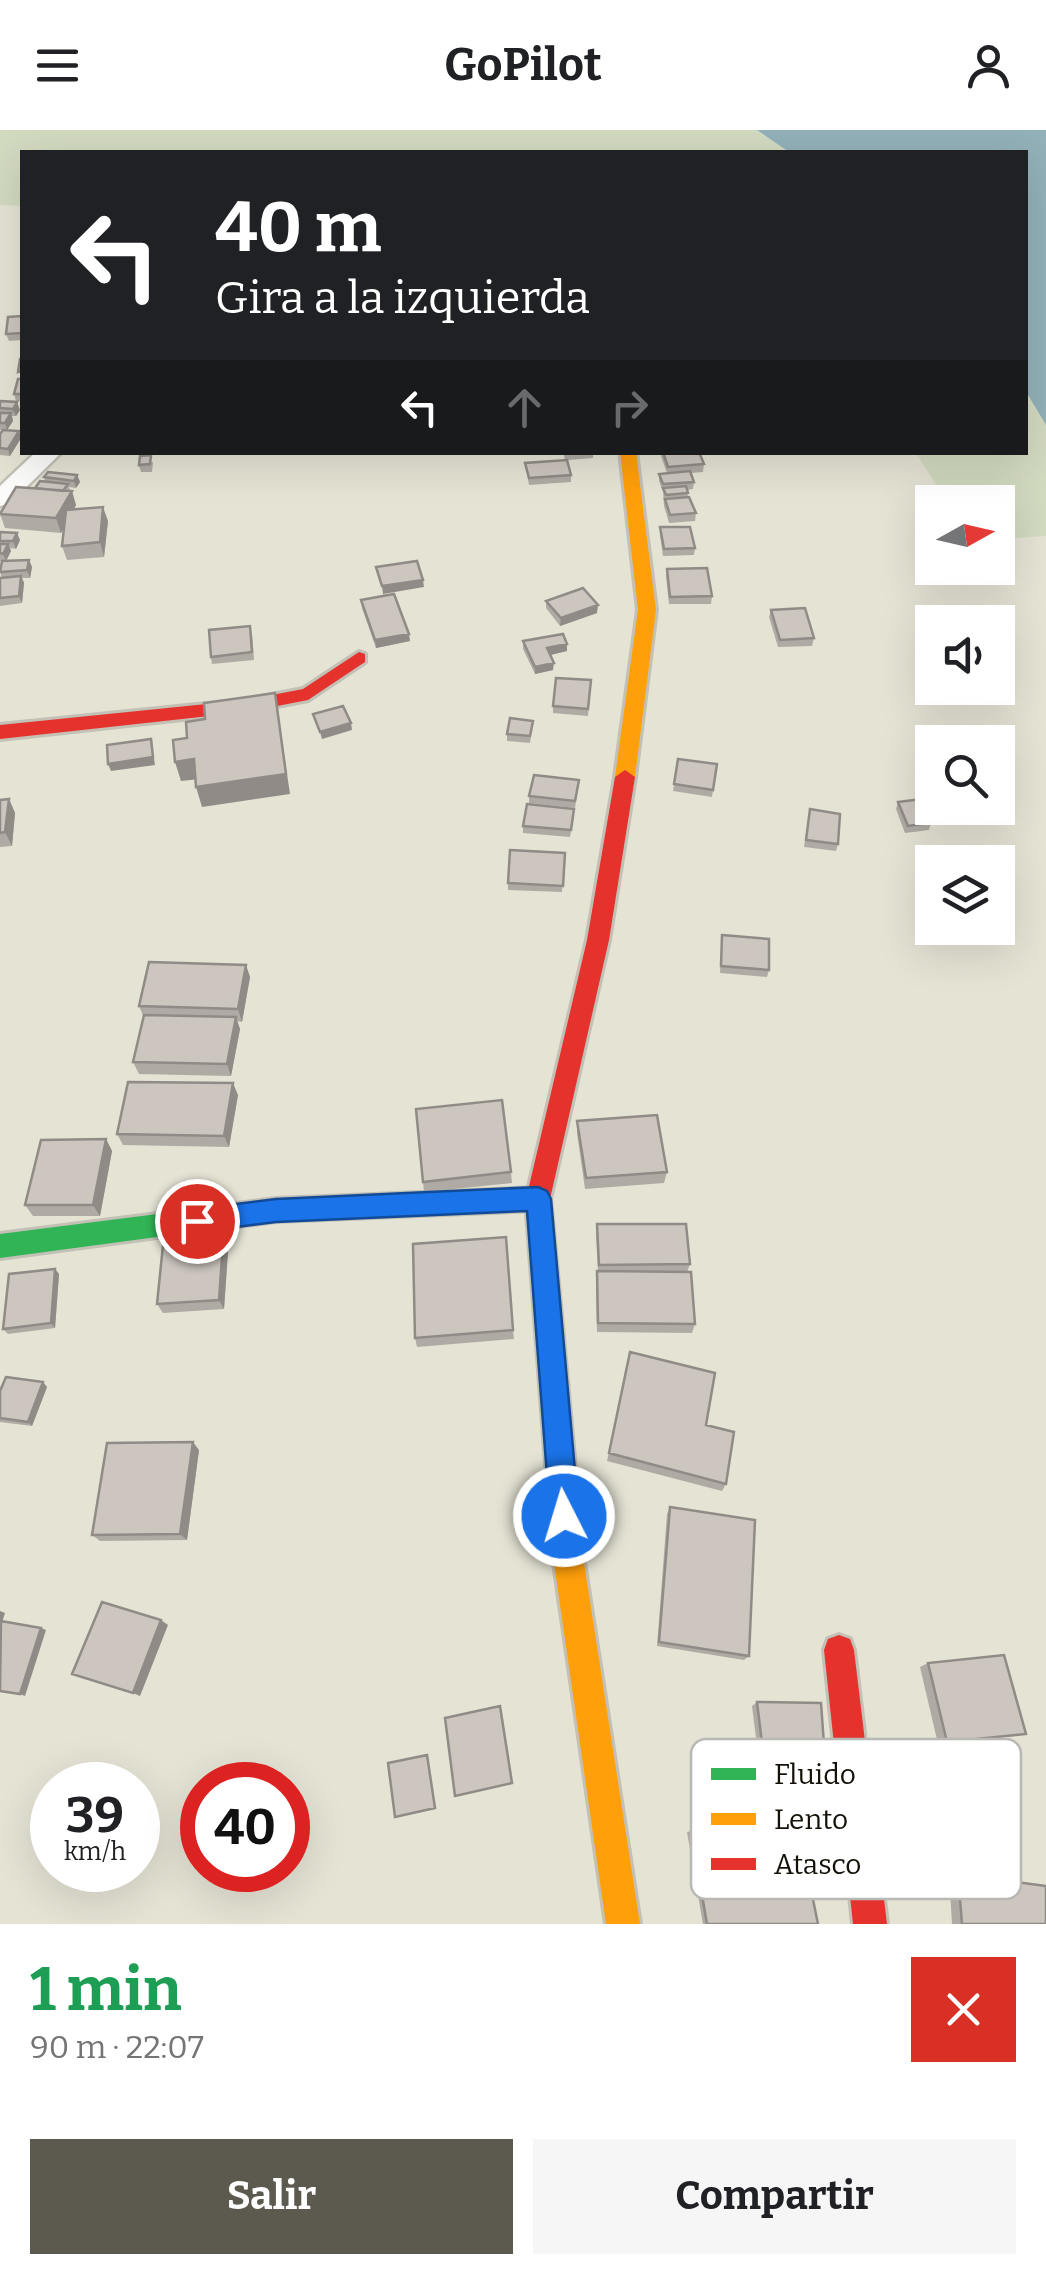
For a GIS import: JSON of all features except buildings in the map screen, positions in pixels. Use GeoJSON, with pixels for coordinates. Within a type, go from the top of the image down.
{"type":"FeatureCollection","features":[{"type":"Feature","properties":{"kind":"street"},"geometry":{"type":"LineString","coordinates":[[0,499],[47,455]]}},
{"type":"Feature","properties":{"kind":"street"},"geometry":{"type":"LineString","coordinates":[[623,1924],[568,1556],[538,1199],[598,940],[622,804],[647,610],[628,455]]}},
{"type":"Feature","properties":{"kind":"street"},"geometry":{"type":"LineString","coordinates":[[0,732],[246,706],[308,694],[359,658]]}},
{"type":"Feature","properties":{"kind":"street"},"geometry":{"type":"LineString","coordinates":[[0,1246],[276,1210],[538,1199]]}},
{"type":"Feature","properties":{"kind":"street"},"geometry":{"type":"LineString","coordinates":[[839,1650],[849,1739]]}},
{"type":"Feature","properties":{"kind":"street"},"geometry":{"type":"LineString","coordinates":[[867,1899],[870,1924]]}},
{"type":"Feature","properties":{"kind":"green space"},"geometry":{"type":"Polygon","coordinates":[[[0,130],[757,130],[786,150],[20,150],[20,206],[0,205],[0,130]]]}},
{"type":"Feature","properties":{"kind":"green space"},"geometry":{"type":"Polygon","coordinates":[[[1028,395],[1046,425],[1046,536],[1015,538],[1015,485],[936,485],[917,455],[1028,455],[1028,395]]]}},
{"type":"Feature","properties":{"kind":"water"},"geometry":{"type":"Polygon","coordinates":[[[757,130],[1046,130],[1046,425],[1028,395],[1028,150],[786,150],[757,130]]]}},
{"type":"Feature","properties":{"kind":"traffic: fast"},"geometry":{"type":"LineString","coordinates":[[0,1246],[276,1210],[538,1199]]}},
{"type":"Feature","properties":{"kind":"traffic: slow"},"geometry":{"type":"LineString","coordinates":[[625,777],[647,610],[628,455]]}},
{"type":"Feature","properties":{"kind":"traffic: slow"},"geometry":{"type":"LineString","coordinates":[[547,1305],[568,1556],[623,1924]]}},
{"type":"Feature","properties":{"kind":"traffic: jam"},"geometry":{"type":"LineString","coordinates":[[0,732],[246,706],[308,694],[359,658]]}},
{"type":"Feature","properties":{"kind":"traffic: jam"},"geometry":{"type":"LineString","coordinates":[[547,1305],[538,1199],[598,940],[625,777]]}},
{"type":"Feature","properties":{"kind":"traffic: jam"},"geometry":{"type":"LineString","coordinates":[[839,1650],[849,1739]]}},
{"type":"Feature","properties":{"kind":"traffic: jam"},"geometry":{"type":"LineString","coordinates":[[867,1899],[870,1924]]}},
{"type":"Feature","properties":{"kind":"route"},"geometry":{"type":"LineString","coordinates":[[197,1221],[276,1210],[538,1199],[564,1516]]}}]}
